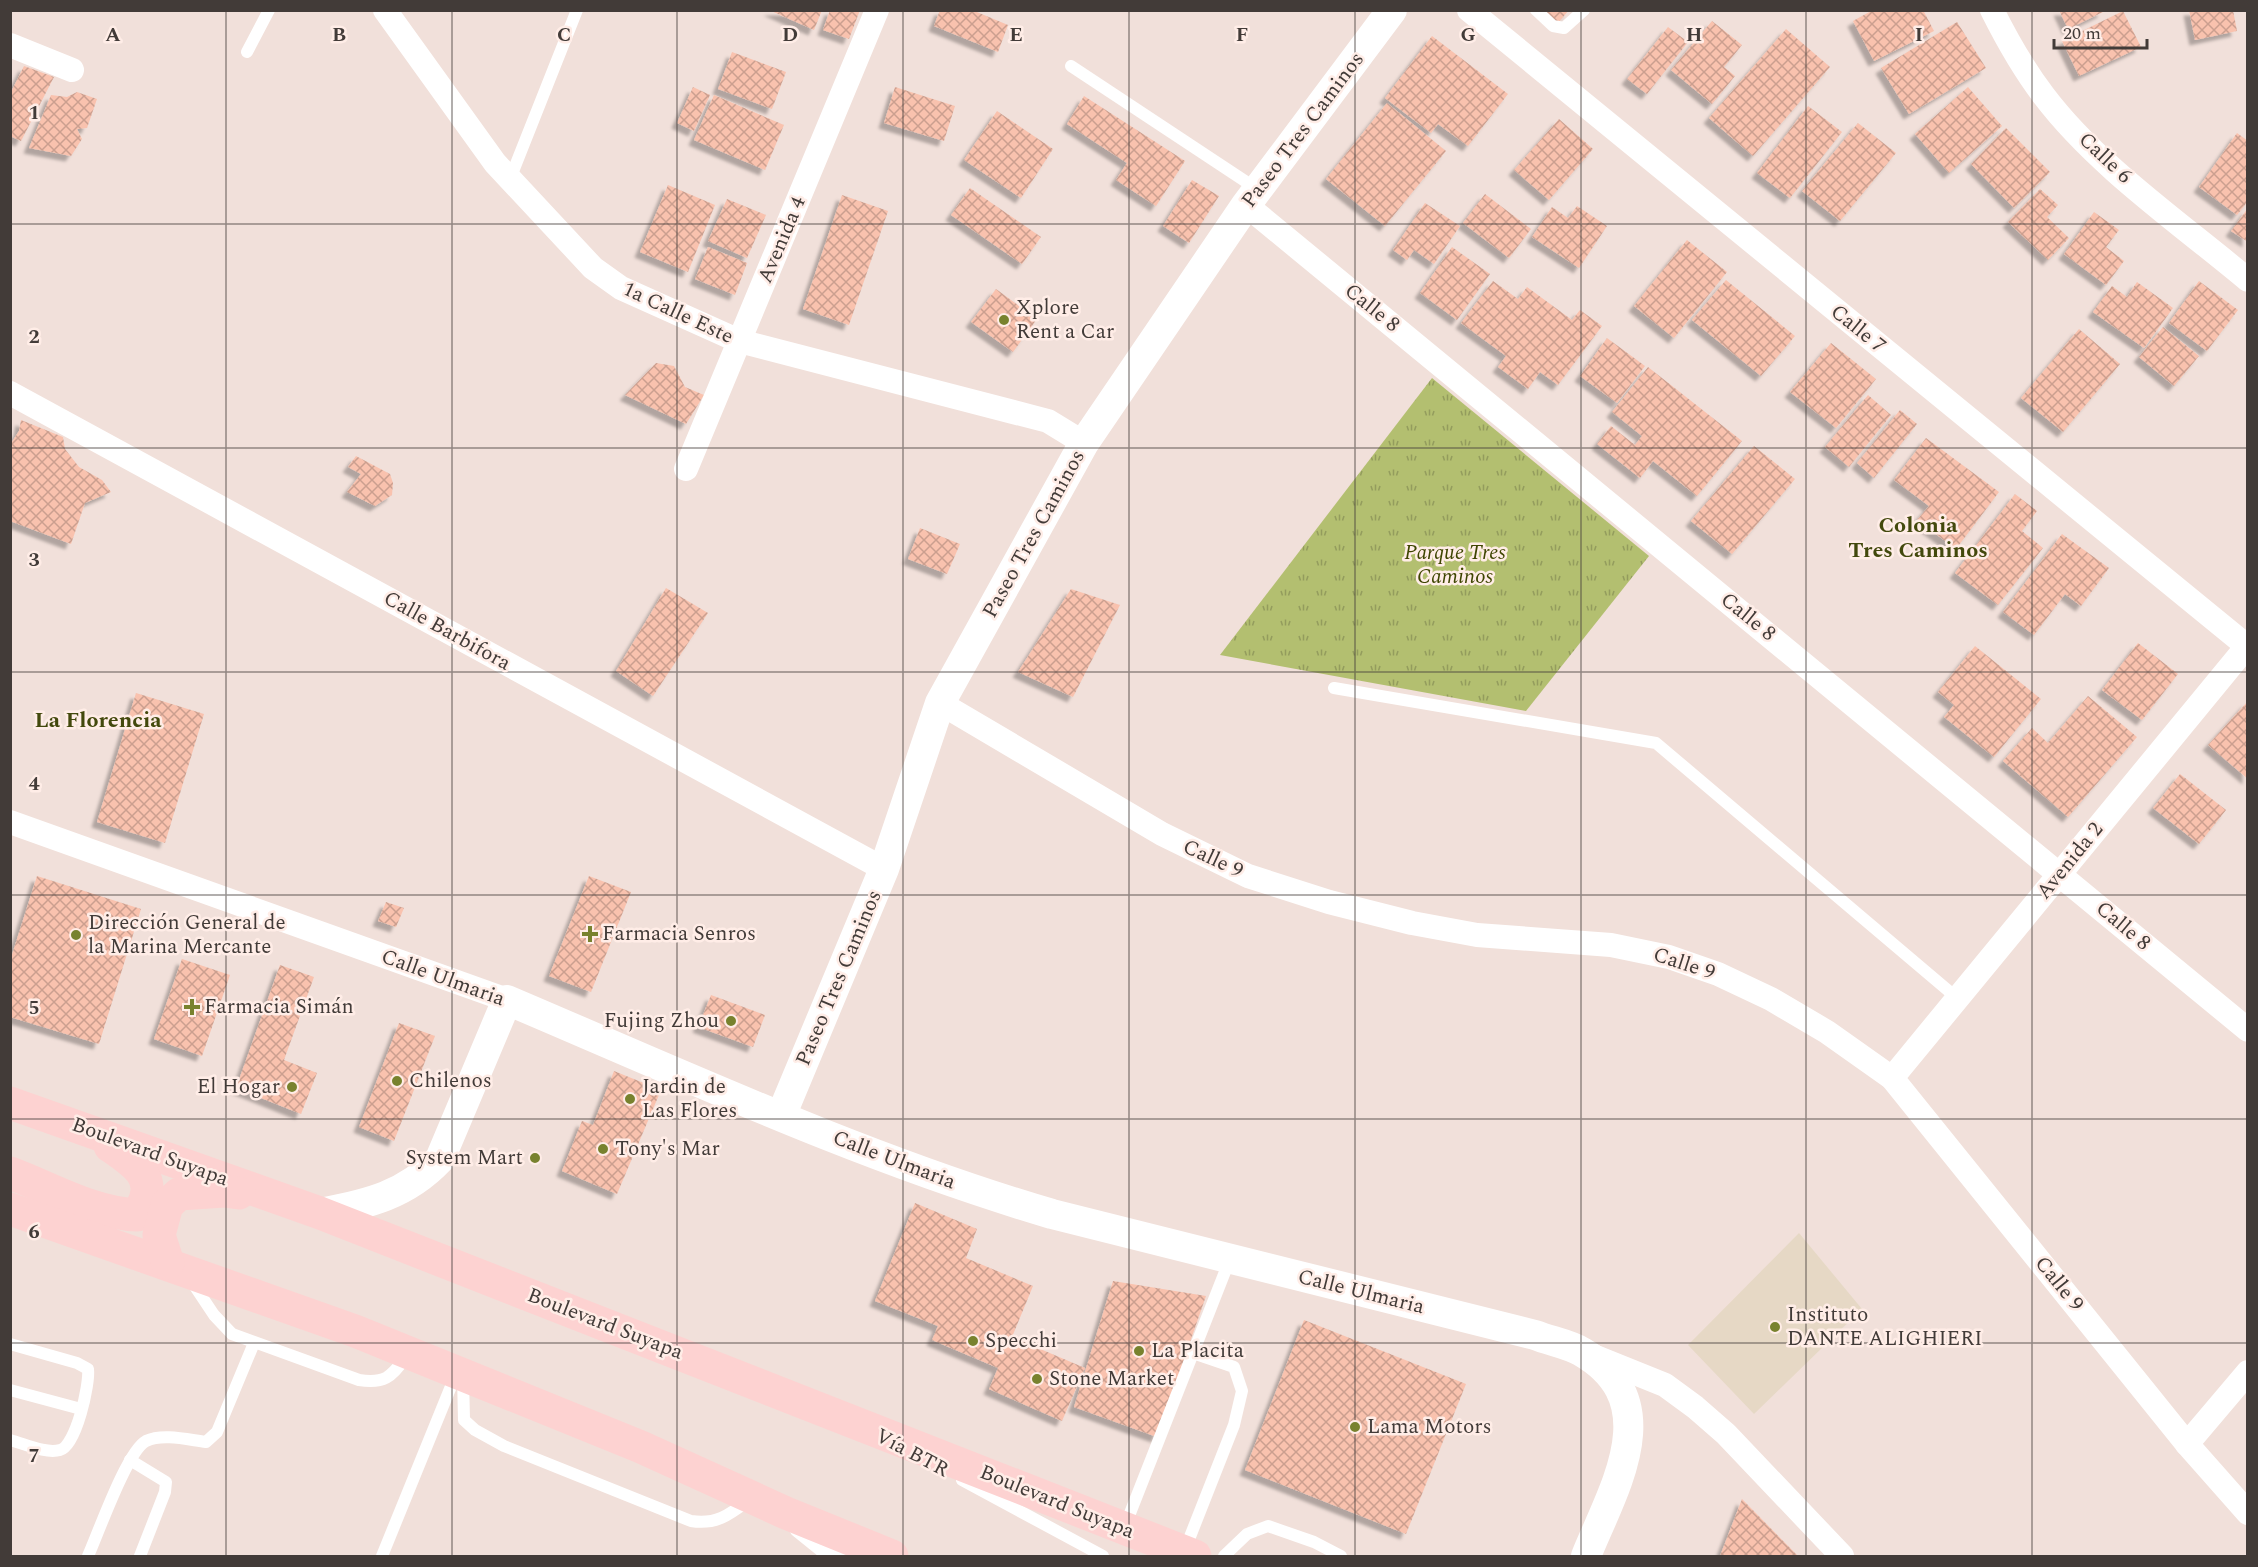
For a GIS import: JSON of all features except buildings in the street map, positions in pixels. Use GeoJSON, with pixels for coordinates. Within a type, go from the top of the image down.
{"type":"FeatureCollection","features":[{"type":"Feature","properties":{"kind":"main road","name":"Boulevard Suyapa"},"geometry":{"type":"LineString","coordinates":[[10,1103],[320,1213],[1190,1554]]}},
{"type":"Feature","properties":{"kind":"main road"},"geometry":{"type":"LineString","coordinates":[[10,1173],[70,1199],[117,1214],[137,1215],[147,1200],[147,1182],[138,1167],[84,1128]]}},
{"type":"Feature","properties":{"kind":"main road"},"geometry":{"type":"LineString","coordinates":[[176,1265],[159,1234],[167,1205],[179,1194],[224,1191],[285,1200]]}},
{"type":"Feature","properties":{"kind":"main road"},"geometry":{"type":"LineString","coordinates":[[10,1209],[176,1265],[460,1374],[641,1447],[751,1498],[892,1556]]}},
{"type":"Feature","properties":{"kind":"street","name":"1a Calle Este"},"geometry":{"type":"LineString","coordinates":[[385,10],[495,163],[593,268],[621,288],[739,341],[1047,421],[1084,443]]}},
{"type":"Feature","properties":{"kind":"street","name":"Avenida 4"},"geometry":{"type":"LineString","coordinates":[[686,469],[877,10]]}},
{"type":"Feature","properties":{"kind":"street","name":"Paseo Tres Caminos"},"geometry":{"type":"LineString","coordinates":[[781,1116],[884,869],[940,703],[1084,443],[1252,198],[1392,10]]}},
{"type":"Feature","properties":{"kind":"street","name":"Calle 7"},"geometry":{"type":"LineString","coordinates":[[1469,10],[2247,646]]}},
{"type":"Feature","properties":{"kind":"street","name":"Calle 6"},"geometry":{"type":"LineString","coordinates":[[1992,10],[2010,46],[2044,97],[2081,137],[2247,279]]}},
{"type":"Feature","properties":{"kind":"street"},"geometry":{"type":"LineString","coordinates":[[10,45],[72,70]]}},
{"type":"Feature","properties":{"kind":"street","name":"Calle 8"},"geometry":{"type":"LineString","coordinates":[[1252,198],[2247,1030]]}},
{"type":"Feature","properties":{"kind":"street","name":"Calle Barbifora"},"geometry":{"type":"LineString","coordinates":[[10,393],[884,869]]}},
{"type":"Feature","properties":{"kind":"street","name":"Avenida 2"},"geometry":{"type":"LineString","coordinates":[[1892,1078],[2247,646]]}},
{"type":"Feature","properties":{"kind":"street","name":"Calle 9"},"geometry":{"type":"LineString","coordinates":[[940,703],[1162,834],[1248,876],[1329,902],[1412,923],[1477,935],[1611,945],[1669,957],[1718,974],[1771,999],[1827,1032],[1892,1078],[2187,1444],[2247,1513]]}},
{"type":"Feature","properties":{"kind":"street","name":"Calle Ulmaria"},"geometry":{"type":"LineString","coordinates":[[10,822],[507,1000],[781,1116],[941,1179],[988,1195],[1230,1259],[1535,1335],[1582,1352],[1619,1388],[1629,1412],[1630,1437],[1624,1460],[1586,1557]]}},
{"type":"Feature","properties":{"kind":"street"},"geometry":{"type":"LineString","coordinates":[[320,1213],[357,1206],[394,1195],[429,1171],[440,1159],[507,1000]]}},
{"type":"Feature","properties":{"kind":"street"},"geometry":{"type":"LineString","coordinates":[[1582,1352],[1665,1385],[1695,1407],[1726,1434],[1842,1557]]}},
{"type":"Feature","properties":{"kind":"street"},"geometry":{"type":"LineString","coordinates":[[2187,1444],[2247,1372]]}},
{"type":"Feature","properties":{"kind":"street"},"geometry":{"type":"LineString","coordinates":[[786,1513],[837,1557]]}},
{"type":"Feature","properties":{"kind":"lane"},"geometry":{"type":"LineString","coordinates":[[247,52],[269,10]]}},
{"type":"Feature","properties":{"kind":"lane"},"geometry":{"type":"LineString","coordinates":[[510,179],[577,10]]}},
{"type":"Feature","properties":{"kind":"lane"},"geometry":{"type":"LineString","coordinates":[[1536,10],[1553,26],[1564,28],[1584,10]]}},
{"type":"Feature","properties":{"kind":"lane"},"geometry":{"type":"LineString","coordinates":[[1071,66],[1252,198]]}},
{"type":"Feature","properties":{"kind":"lane"},"geometry":{"type":"LineString","coordinates":[[1334,687],[1656,743],[1957,998]]}},
{"type":"Feature","properties":{"kind":"lane"},"geometry":{"type":"LineString","coordinates":[[1124,1529],[1230,1259]]}},
{"type":"Feature","properties":{"kind":"lane"},"geometry":{"type":"LineString","coordinates":[[176,1265],[226,1328],[232,1334],[254,1343],[358,1380],[375,1383],[390,1377],[409,1354]]}},
{"type":"Feature","properties":{"kind":"lane"},"geometry":{"type":"LineString","coordinates":[[88,1557],[130,1460],[146,1442],[169,1438],[207,1442],[218,1432],[254,1343]]}},
{"type":"Feature","properties":{"kind":"lane"},"geometry":{"type":"LineString","coordinates":[[10,1344],[88,1369],[89,1381],[71,1442],[63,1450],[50,1451],[10,1440]]}},
{"type":"Feature","properties":{"kind":"lane"},"geometry":{"type":"LineString","coordinates":[[1190,1554],[1234,1425],[1242,1391],[1234,1367],[1193,1353]]}},
{"type":"Feature","properties":{"kind":"lane"},"geometry":{"type":"LineString","coordinates":[[460,1374],[464,1420],[475,1430],[504,1446],[691,1521],[707,1523],[725,1518],[751,1498]]}},
{"type":"Feature","properties":{"kind":"lane"},"geometry":{"type":"LineString","coordinates":[[382,1557],[460,1374]]}},
{"type":"Feature","properties":{"kind":"lane"},"geometry":{"type":"LineString","coordinates":[[10,1390],[81,1409]]}},
{"type":"Feature","properties":{"kind":"lane","name":"Vía BTR"},"geometry":{"type":"LineString","coordinates":[[847,1418],[1103,1557]]}},
{"type":"Feature","properties":{"kind":"lane"},"geometry":{"type":"LineString","coordinates":[[130,1460],[166,1482],[165,1492],[140,1557]]}},
{"type":"Feature","properties":{"kind":"lane"},"geometry":{"type":"LineString","coordinates":[[1224,1557],[1247,1534],[1268,1526],[1314,1542],[1341,1557]]}},
{"type":"Feature","properties":{"kind":"shaded area","name":"Instituto DANTE ALIGHIERI"},"geometry":{"type":"Polygon","coordinates":[[[1799,1233],[1862,1309],[1754,1414],[1688,1345],[1799,1233]]]}},
{"type":"Feature","properties":{"kind":"green space","name":"Parque Tres Caminos"},"geometry":{"type":"Polygon","coordinates":[[[1432,378],[1649,556],[1526,711],[1220,655],[1432,378]]]}},
{"type":"Feature","properties":{"kind":"place","name":"Xplore Rent a Car"},"geometry":{"type":"Point","coordinates":[1004,320]}},
{"type":"Feature","properties":{"kind":"place","name":"Farmacia Senros"},"geometry":{"type":"Point","coordinates":[590,934]}},
{"type":"Feature","properties":{"kind":"place","name":"Dirección General de la Marina Mercante"},"geometry":{"type":"Point","coordinates":[76,935]}},
{"type":"Feature","properties":{"kind":"place","name":"Farmacia Simán"},"geometry":{"type":"Point","coordinates":[192,1007]}},
{"type":"Feature","properties":{"kind":"place","name":"Fujing Zhou"},"geometry":{"type":"Point","coordinates":[731,1021]}},
{"type":"Feature","properties":{"kind":"place","name":"Chilenos"},"geometry":{"type":"Point","coordinates":[397,1081]}},
{"type":"Feature","properties":{"kind":"place","name":"El Hogar"},"geometry":{"type":"Point","coordinates":[292,1087]}},
{"type":"Feature","properties":{"kind":"place","name":"Jardin de Las Flores"},"geometry":{"type":"Point","coordinates":[630,1099]}},
{"type":"Feature","properties":{"kind":"place","name":"Tony's Mar"},"geometry":{"type":"Point","coordinates":[603,1149]}},
{"type":"Feature","properties":{"kind":"place","name":"System Mart"},"geometry":{"type":"Point","coordinates":[535,1158]}},
{"type":"Feature","properties":{"kind":"place","name":"Instituto DANTE ALIGHIERI"},"geometry":{"type":"Point","coordinates":[1775,1327]}},
{"type":"Feature","properties":{"kind":"place","name":"Specchi"},"geometry":{"type":"Point","coordinates":[973,1341]}},
{"type":"Feature","properties":{"kind":"place","name":"La Placita"},"geometry":{"type":"Point","coordinates":[1139,1351]}},
{"type":"Feature","properties":{"kind":"place","name":"Stone Market"},"geometry":{"type":"Point","coordinates":[1037,1379]}},
{"type":"Feature","properties":{"kind":"place","name":"Lama Motors"},"geometry":{"type":"Point","coordinates":[1355,1427]}},
{"type":"Feature","properties":{"kind":"district","name":"Colonia Tres Caminos"},"geometry":{"type":"Point","coordinates":[1918,538]}},
{"type":"Feature","properties":{"kind":"district","name":"La Florencia"},"geometry":{"type":"Point","coordinates":[98,720]}}]}
